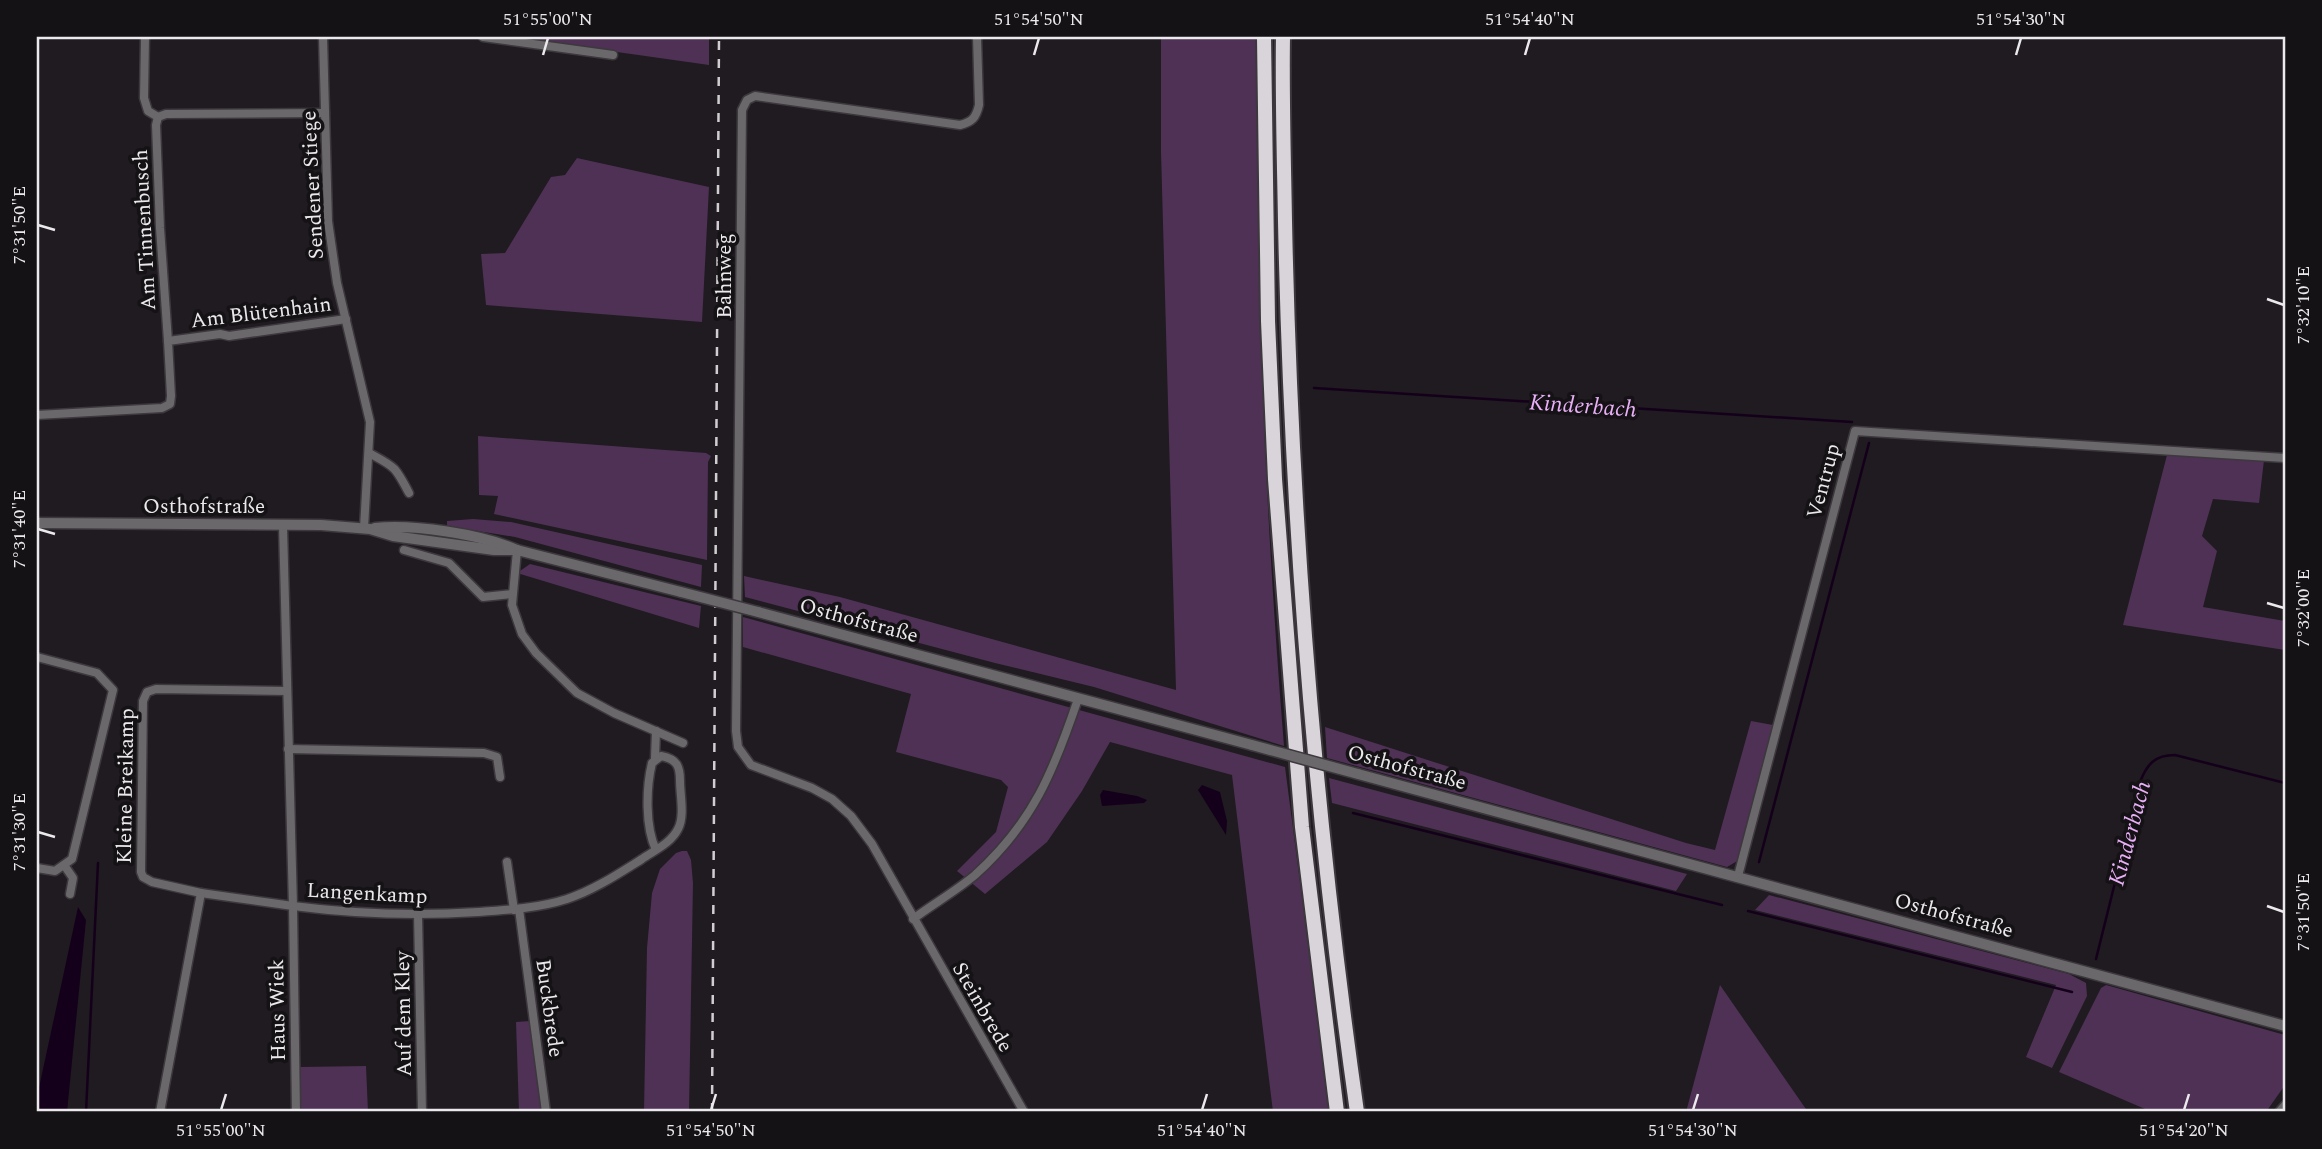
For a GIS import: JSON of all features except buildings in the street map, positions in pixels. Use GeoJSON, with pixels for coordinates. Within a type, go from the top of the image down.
{"type":"FeatureCollection","features":[{"type":"Feature","properties":{"kind":"highway"},"geometry":{"type":"LineString","coordinates":[[1264,37],[1268,321],[1275,479],[1302,827],[1337,1112]]}},
{"type":"Feature","properties":{"kind":"highway"},"geometry":{"type":"LineString","coordinates":[[1283,37],[1287,320],[1302,600],[1321,824],[1357,1112]]}},
{"type":"Feature","properties":{"kind":"street","name":"Am Tinnenbusch"},"geometry":{"type":"LineString","coordinates":[[145,37],[144,98],[148,111],[158,117],[159,201],[168,341]]}},
{"type":"Feature","properties":{"kind":"street","name":"Sendener Stiege"},"geometry":{"type":"LineString","coordinates":[[323,37],[328,222],[337,283],[370,422],[367,528]]}},
{"type":"Feature","properties":{"kind":"street"},"geometry":{"type":"LineString","coordinates":[[482,37],[613,55]]}},
{"type":"Feature","properties":{"kind":"street","name":"Bahnweg"},"geometry":{"type":"LineString","coordinates":[[751,765],[738,747],[735,676],[741,401],[742,110],[747,100],[755,96],[960,125],[971,122],[979,105],[977,37]]}},
{"type":"Feature","properties":{"kind":"street"},"geometry":{"type":"LineString","coordinates":[[158,117],[166,114],[325,113]]}},
{"type":"Feature","properties":{"kind":"street","name":"Am Blütenhain"},"geometry":{"type":"LineString","coordinates":[[37,415],[162,408],[170,404],[168,341],[220,334],[229,336],[346,319]]}},
{"type":"Feature","properties":{"kind":"street","name":"Ventrup"},"geometry":{"type":"LineString","coordinates":[[1738,876],[1855,431],[2285,458]]}},
{"type":"Feature","properties":{"kind":"street"},"geometry":{"type":"LineString","coordinates":[[369,453],[388,461],[396,468],[409,494]]}},
{"type":"Feature","properties":{"kind":"street","name":"Osthofstraße"},"geometry":{"type":"LineString","coordinates":[[37,523],[367,528],[393,536],[494,550],[517,550],[1252,745],[2285,1026]]}},
{"type":"Feature","properties":{"kind":"street","name":"Langenkamp"},"geometry":{"type":"LineString","coordinates":[[283,526],[293,906],[418,915],[516,910],[567,899],[622,873],[656,850],[677,830],[681,817],[680,768],[674,760],[661,756],[655,758]]}},
{"type":"Feature","properties":{"kind":"street"},"geometry":{"type":"LineString","coordinates":[[404,550],[449,563],[483,597],[512,594]]}},
{"type":"Feature","properties":{"kind":"street"},"geometry":{"type":"LineString","coordinates":[[517,550],[512,594],[515,620],[536,653],[577,693],[683,743]]}},
{"type":"Feature","properties":{"kind":"street"},"geometry":{"type":"LineString","coordinates":[[37,657],[97,673],[113,690],[72,859],[55,871],[37,868]]}},
{"type":"Feature","properties":{"kind":"street","name":"Kleine Breikamp"},"geometry":{"type":"LineString","coordinates":[[287,691],[156,689],[147,692],[144,696],[141,872],[143,877],[152,882],[201,893],[293,906]]}},
{"type":"Feature","properties":{"kind":"street"},"geometry":{"type":"LineString","coordinates":[[913,919],[974,876],[1019,828],[1040,796],[1058,757],[1078,699]]}},
{"type":"Feature","properties":{"kind":"street"},"geometry":{"type":"LineString","coordinates":[[656,731],[655,758],[650,772],[648,825],[656,850]]}},
{"type":"Feature","properties":{"kind":"street"},"geometry":{"type":"LineString","coordinates":[[288,749],[484,752],[497,757],[500,777]]}},
{"type":"Feature","properties":{"kind":"street","name":"Steinbrede"},"geometry":{"type":"LineString","coordinates":[[751,765],[819,791],[851,816],[872,844],[1024,1112]]}},
{"type":"Feature","properties":{"kind":"street"},"geometry":{"type":"LineString","coordinates":[[507,862],[516,910]]}},
{"type":"Feature","properties":{"kind":"street"},"geometry":{"type":"LineString","coordinates":[[64,865],[73,878],[70,894]]}},
{"type":"Feature","properties":{"kind":"street"},"geometry":{"type":"LineString","coordinates":[[160,1112],[201,893]]}},
{"type":"Feature","properties":{"kind":"street","name":"Haus Wiek"},"geometry":{"type":"LineString","coordinates":[[293,906],[296,1112]]}},
{"type":"Feature","properties":{"kind":"street","name":"Buckbrede"},"geometry":{"type":"LineString","coordinates":[[516,910],[546,1112]]}},
{"type":"Feature","properties":{"kind":"street","name":"Auf dem Kley"},"geometry":{"type":"LineString","coordinates":[[418,915],[422,1112]]}},
{"type":"Feature","properties":{"kind":"street"},"geometry":{"type":"LineString","coordinates":[[2279,1112],[2285,1105]]}},
{"type":"Feature","properties":{"kind":"shaded area"},"geometry":{"type":"Polygon","coordinates":[[[511,37],[709,37],[709,65],[525,39],[511,37]]]}},
{"type":"Feature","properties":{"kind":"shaded area"},"geometry":{"type":"Polygon","coordinates":[[[1161,37],[1258,37],[1258,214],[1263,392],[1284,746],[1094,687],[745,597],[744,576],[840,597],[1176,690],[1161,152],[1161,37]]]}},
{"type":"Feature","properties":{"kind":"shaded area"},"geometry":{"type":"Polygon","coordinates":[[[577,158],[709,187],[702,322],[486,305],[481,254],[505,253],[551,177],[565,175],[577,158]]]}},
{"type":"Feature","properties":{"kind":"shaded area"},"geometry":{"type":"Polygon","coordinates":[[[478,436],[706,453],[711,456],[708,462],[707,560],[494,514],[498,496],[479,495],[478,436]]]}},
{"type":"Feature","properties":{"kind":"shaded area"},"geometry":{"type":"Polygon","coordinates":[[[2167,455],[2264,460],[2259,503],[2213,499],[2202,536],[2217,551],[2203,607],[2285,621],[2285,650],[2123,625],[2167,455]]]}},
{"type":"Feature","properties":{"kind":"shaded area"},"geometry":{"type":"Polygon","coordinates":[[[473,519],[511,522],[702,565],[701,587],[515,537],[447,526],[447,521],[473,519]]]}},
{"type":"Feature","properties":{"kind":"shaded area"},"geometry":{"type":"Polygon","coordinates":[[[530,564],[701,606],[699,628],[517,573],[530,564]]]}},
{"type":"Feature","properties":{"kind":"shaded area"},"geometry":{"type":"Polygon","coordinates":[[[743,617],[1285,767],[1330,1112],[1273,1112],[1232,775],[1110,742],[1082,791],[1047,842],[985,894],[957,871],[996,832],[1008,787],[1001,780],[896,752],[911,694],[743,647],[743,617]]]}},
{"type":"Feature","properties":{"kind":"shaded area"},"geometry":{"type":"Polygon","coordinates":[[[1751,721],[1773,725],[1739,860],[1727,867],[1327,758],[1325,727],[1715,850],[1751,721]]]}},
{"type":"Feature","properties":{"kind":"shaded area"},"geometry":{"type":"Polygon","coordinates":[[[1329,778],[1687,874],[1676,891],[1332,803],[1329,778]]]}},
{"type":"Feature","properties":{"kind":"shaded area"},"geometry":{"type":"Polygon","coordinates":[[[1202,785],[1220,792],[1227,821],[1226,835],[1198,790],[1202,785]]]}},
{"type":"Feature","properties":{"kind":"shaded area"},"geometry":{"type":"Polygon","coordinates":[[[1103,790],[1147,800],[1144,803],[1102,806],[1100,795],[1103,790]]]}},
{"type":"Feature","properties":{"kind":"shaded area"},"geometry":{"type":"Polygon","coordinates":[[[687,851],[691,860],[693,883],[689,1112],[644,1112],[647,948],[652,893],[660,869],[676,853],[687,851]]]}},
{"type":"Feature","properties":{"kind":"shaded area"},"geometry":{"type":"Polygon","coordinates":[[[1769,895],[2069,974],[2086,983],[2087,996],[2052,1068],[2026,1057],[2056,985],[1755,910],[1769,895]]]}},
{"type":"Feature","properties":{"kind":"shaded area"},"geometry":{"type":"Polygon","coordinates":[[[78,907],[86,920],[67,1112],[53,1112],[37,1108],[37,1097],[78,907]]]}},
{"type":"Feature","properties":{"kind":"shaded area"},"geometry":{"type":"Polygon","coordinates":[[[1720,985],[1808,1112],[1686,1112],[1720,985]]]}},
{"type":"Feature","properties":{"kind":"shaded area"},"geometry":{"type":"Polygon","coordinates":[[[2106,985],[2285,1035],[2285,1085],[2266,1112],[2152,1112],[2059,1072],[2101,988],[2106,985]]]}},
{"type":"Feature","properties":{"kind":"shaded area"},"geometry":{"type":"Polygon","coordinates":[[[530,1021],[542,1112],[519,1112],[516,1022],[530,1021]]]}},
{"type":"Feature","properties":{"kind":"shaded area"},"geometry":{"type":"Polygon","coordinates":[[[366,1066],[368,1112],[301,1112],[300,1067],[366,1066]]]}},
{"type":"Feature","properties":{"kind":"waterway","name":"Kinderbach"},"geometry":{"type":"LineString","coordinates":[[1314,388],[1852,422]]}},
{"type":"Feature","properties":{"kind":"waterway","name":"Kinderbach"},"geometry":{"type":"LineString","coordinates":[[1759,862],[1869,443]]}},
{"type":"Feature","properties":{"kind":"waterway","name":"Kinderbach"},"geometry":{"type":"LineString","coordinates":[[2096,959],[2140,782],[2153,762],[2175,755],[2285,783]]}},
{"type":"Feature","properties":{"kind":"waterway"},"geometry":{"type":"LineString","coordinates":[[1353,813],[1722,905]]}},
{"type":"Feature","properties":{"kind":"waterway"},"geometry":{"type":"LineString","coordinates":[[86,1112],[98,863]]}},
{"type":"Feature","properties":{"kind":"waterway","name":"Kinderbach"},"geometry":{"type":"LineString","coordinates":[[1748,911],[2072,992]]}},
{"type":"Feature","properties":{"kind":"railway"},"geometry":{"type":"LineString","coordinates":[[712,1112],[719,37]]}}]}
